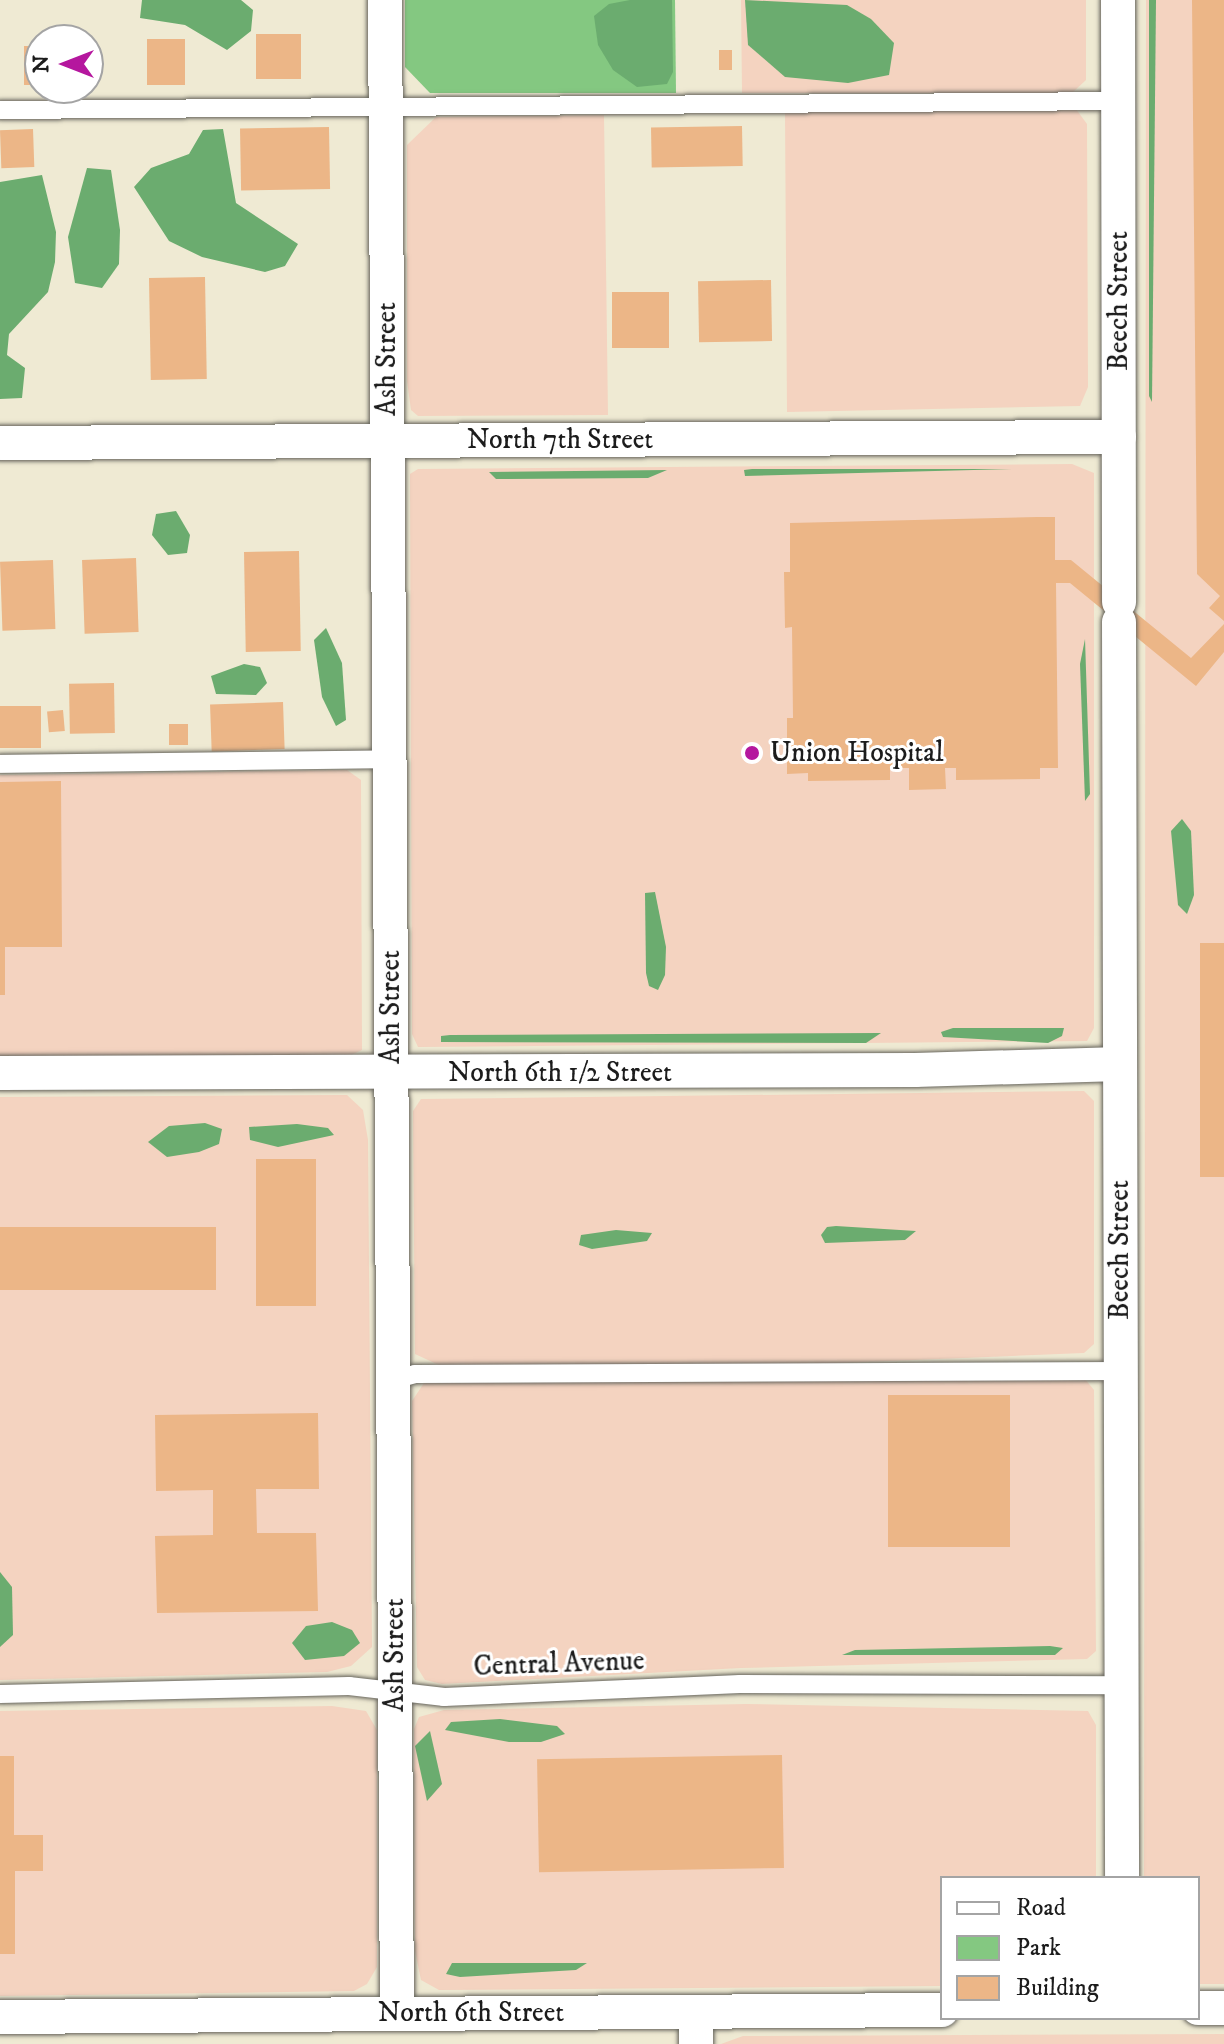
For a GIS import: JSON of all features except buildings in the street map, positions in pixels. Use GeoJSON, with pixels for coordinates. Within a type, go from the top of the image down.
{"type":"FeatureCollection","features":[{"type":"Feature","properties":{"kind":"street","name":"Ash Street"},"geometry":{"type":"LineString","coordinates":[[385,0],[397,2014]]}},
{"type":"Feature","properties":{"kind":"street","name":"Beech Street"},"geometry":{"type":"LineString","coordinates":[[1118,0],[1122,1876]]}},
{"type":"Feature","properties":{"kind":"street","name":"North 7th Street"},"geometry":{"type":"LineString","coordinates":[[0,443],[1119,437]]}},
{"type":"Feature","properties":{"kind":"street","name":"North 6th 1/2 Street"},"geometry":{"type":"LineString","coordinates":[[0,1073],[391,1074],[1120,1064]]}},
{"type":"Feature","properties":{"kind":"street"},"geometry":{"type":"LineString","coordinates":[[1200,2008],[1224,2008]]}},
{"type":"Feature","properties":{"kind":"street","name":"North 6th Street"},"geometry":{"type":"LineString","coordinates":[[0,2017],[397,2014],[696,2028],[940,2010]]}},
{"type":"Feature","properties":{"kind":"lane"},"geometry":{"type":"LineString","coordinates":[[0,110],[1118,101]]}},
{"type":"Feature","properties":{"kind":"lane"},"geometry":{"type":"LineString","coordinates":[[0,764],[390,759]]}},
{"type":"Feature","properties":{"kind":"lane"},"geometry":{"type":"LineString","coordinates":[[393,1380],[415,1374],[1121,1371]]}},
{"type":"Feature","properties":{"kind":"lane","name":"Central Avenue"},"geometry":{"type":"LineString","coordinates":[[0,1694],[349,1686],[444,1697],[740,1684],[1121,1685]]}},
{"type":"Feature","properties":{"kind":"shaded area"},"geometry":{"type":"Polygon","coordinates":[[[741,0],[1086,0],[1086,80],[1072,93],[742,93],[741,0]]]}},
{"type":"Feature","properties":{"kind":"shaded area"},"geometry":{"type":"Polygon","coordinates":[[[1146,0],[1224,0],[1224,1984],[1200,1984],[1200,1876],[1144,1876],[1146,0]]]}},
{"type":"Feature","properties":{"kind":"shaded area"},"geometry":{"type":"Polygon","coordinates":[[[1076,109],[1087,124],[1088,387],[1080,406],[787,412],[785,112],[1076,109]]]}},
{"type":"Feature","properties":{"kind":"shaded area"},"geometry":{"type":"Polygon","coordinates":[[[604,115],[608,415],[418,416],[411,410],[407,381],[407,145],[436,117],[604,115]]]}},
{"type":"Feature","properties":{"kind":"shaded area","name":"Union Hospital"},"geometry":{"type":"Polygon","coordinates":[[[1072,464],[1094,473],[1094,1028],[1087,1041],[418,1047],[412,1034],[410,474],[418,469],[1072,464]]]}},
{"type":"Feature","properties":{"kind":"shaded area"},"geometry":{"type":"Polygon","coordinates":[[[347,770],[361,780],[362,1050],[345,1058],[0,1058],[0,775],[347,770]]]}},
{"type":"Feature","properties":{"kind":"shaded area"},"geometry":{"type":"Polygon","coordinates":[[[1084,1091],[1094,1101],[1094,1344],[1084,1353],[816,1364],[441,1366],[415,1354],[413,1111],[421,1099],[1084,1091]]]}},
{"type":"Feature","properties":{"kind":"shaded area"},"geometry":{"type":"Polygon","coordinates":[[[347,1095],[363,1110],[368,1140],[372,1647],[351,1666],[327,1672],[0,1680],[0,1097],[347,1095]]]}},
{"type":"Feature","properties":{"kind":"shaded area"},"geometry":{"type":"Polygon","coordinates":[[[1085,1379],[1094,1390],[1096,1651],[1087,1659],[741,1668],[442,1684],[425,1680],[417,1667],[412,1401],[424,1383],[1085,1379]]]}},
{"type":"Feature","properties":{"kind":"shaded area"},"geometry":{"type":"Polygon","coordinates":[[[746,1704],[1088,1711],[1096,1725],[1096,1876],[940,1876],[940,1986],[439,1990],[421,1980],[415,1951],[414,1729],[419,1717],[444,1710],[746,1704]]]}},
{"type":"Feature","properties":{"kind":"shaded area"},"geometry":{"type":"Polygon","coordinates":[[[332,1706],[366,1711],[377,1730],[377,1967],[367,1984],[354,1991],[0,1996],[0,1711],[332,1706]]]}},
{"type":"Feature","properties":{"kind":"shaded area"},"geometry":{"type":"Polygon","coordinates":[[[1224,2034],[1224,2044],[721,2044],[743,2036],[1224,2034]]]}},
{"type":"Feature","properties":{"kind":"green space"},"geometry":{"type":"Polygon","coordinates":[[[142,0],[241,0],[253,10],[251,31],[227,50],[185,25],[140,18],[142,0]]]}},
{"type":"Feature","properties":{"kind":"green space"},"geometry":{"type":"Polygon","coordinates":[[[405,0],[675,0],[676,93],[430,93],[405,67],[405,0]]]}},
{"type":"Feature","properties":{"kind":"green space"},"geometry":{"type":"Polygon","coordinates":[[[630,0],[672,0],[673,72],[667,84],[637,87],[613,70],[598,45],[594,16],[609,4],[630,0]]]}},
{"type":"Feature","properties":{"kind":"green space"},"geometry":{"type":"Polygon","coordinates":[[[745,0],[847,5],[871,19],[894,43],[889,75],[848,83],[785,77],[748,45],[745,0]]]}},
{"type":"Feature","properties":{"kind":"green space"},"geometry":{"type":"Polygon","coordinates":[[[1149,0],[1156,0],[1152,402],[1149,396],[1149,0]]]}},
{"type":"Feature","properties":{"kind":"green space"},"geometry":{"type":"Polygon","coordinates":[[[223,129],[236,203],[298,244],[285,266],[265,272],[202,257],[169,241],[134,187],[151,168],[189,154],[203,130],[223,129]]]}},
{"type":"Feature","properties":{"kind":"green space"},"geometry":{"type":"Polygon","coordinates":[[[87,168],[111,170],[120,230],[119,264],[102,288],[75,283],[68,237],[87,168]]]}},
{"type":"Feature","properties":{"kind":"green space"},"geometry":{"type":"Polygon","coordinates":[[[42,175],[56,232],[55,262],[48,292],[9,334],[7,355],[25,368],[22,398],[0,399],[0,182],[42,175]]]}},
{"type":"Feature","properties":{"kind":"green space"},"geometry":{"type":"Polygon","coordinates":[[[752,469],[1012,469],[745,476],[744,470],[752,469]]]}},
{"type":"Feature","properties":{"kind":"green space"},"geometry":{"type":"Polygon","coordinates":[[[667,470],[648,478],[496,479],[489,472],[667,470]]]}},
{"type":"Feature","properties":{"kind":"green space"},"geometry":{"type":"Polygon","coordinates":[[[176,511],[190,535],[187,553],[168,555],[152,535],[156,514],[176,511]]]}},
{"type":"Feature","properties":{"kind":"green space"},"geometry":{"type":"Polygon","coordinates":[[[326,628],[342,663],[346,720],[336,726],[322,697],[314,640],[326,628]]]}},
{"type":"Feature","properties":{"kind":"green space"},"geometry":{"type":"Polygon","coordinates":[[[1085,639],[1090,794],[1085,801],[1080,664],[1085,639]]]}},
{"type":"Feature","properties":{"kind":"green space"},"geometry":{"type":"Polygon","coordinates":[[[244,664],[260,667],[267,683],[256,695],[216,694],[211,676],[244,664]]]}},
{"type":"Feature","properties":{"kind":"green space"},"geometry":{"type":"Polygon","coordinates":[[[1182,819],[1191,831],[1194,895],[1187,914],[1178,905],[1171,831],[1182,819]]]}},
{"type":"Feature","properties":{"kind":"green space"},"geometry":{"type":"Polygon","coordinates":[[[655,892],[666,947],[665,975],[658,990],[649,986],[646,973],[645,893],[655,892]]]}},
{"type":"Feature","properties":{"kind":"green space"},"geometry":{"type":"Polygon","coordinates":[[[953,1028],[1064,1028],[1062,1036],[1048,1043],[943,1037],[941,1032],[953,1028]]]}},
{"type":"Feature","properties":{"kind":"green space"},"geometry":{"type":"Polygon","coordinates":[[[881,1033],[866,1043],[441,1042],[441,1036],[450,1035],[881,1033]]]}},
{"type":"Feature","properties":{"kind":"green space"},"geometry":{"type":"Polygon","coordinates":[[[205,1123],[222,1129],[219,1144],[199,1152],[167,1157],[148,1142],[169,1126],[205,1123]]]}},
{"type":"Feature","properties":{"kind":"green space"},"geometry":{"type":"Polygon","coordinates":[[[297,1124],[328,1128],[334,1135],[278,1147],[250,1140],[249,1127],[297,1124]]]}},
{"type":"Feature","properties":{"kind":"green space"},"geometry":{"type":"Polygon","coordinates":[[[827,1227],[916,1231],[905,1240],[825,1243],[821,1235],[827,1227]]]}},
{"type":"Feature","properties":{"kind":"green space"},"geometry":{"type":"Polygon","coordinates":[[[616,1230],[652,1233],[647,1241],[592,1249],[579,1245],[581,1235],[616,1230]]]}},
{"type":"Feature","properties":{"kind":"green space"},"geometry":{"type":"Polygon","coordinates":[[[0,1572],[12,1587],[13,1635],[0,1647],[0,1572]]]}},
{"type":"Feature","properties":{"kind":"green space"},"geometry":{"type":"Polygon","coordinates":[[[332,1622],[352,1630],[360,1643],[344,1656],[305,1660],[292,1643],[306,1626],[332,1622]]]}},
{"type":"Feature","properties":{"kind":"green space"},"geometry":{"type":"Polygon","coordinates":[[[1063,1648],[1055,1655],[842,1655],[855,1650],[1063,1648]]]}},
{"type":"Feature","properties":{"kind":"green space"},"geometry":{"type":"Polygon","coordinates":[[[500,1719],[557,1726],[565,1734],[541,1742],[509,1742],[445,1730],[451,1722],[500,1719]]]}},
{"type":"Feature","properties":{"kind":"green space"},"geometry":{"type":"Polygon","coordinates":[[[430,1731],[442,1784],[427,1801],[415,1746],[430,1731]]]}},
{"type":"Feature","properties":{"kind":"green space"},"geometry":{"type":"Polygon","coordinates":[[[452,1963],[587,1963],[576,1970],[460,1977],[446,1974],[452,1963]]]}},
{"type":"Feature","properties":{"kind":"place","name":"Union Hospital"},"geometry":{"type":"Point","coordinates":[752,753]}}]}
